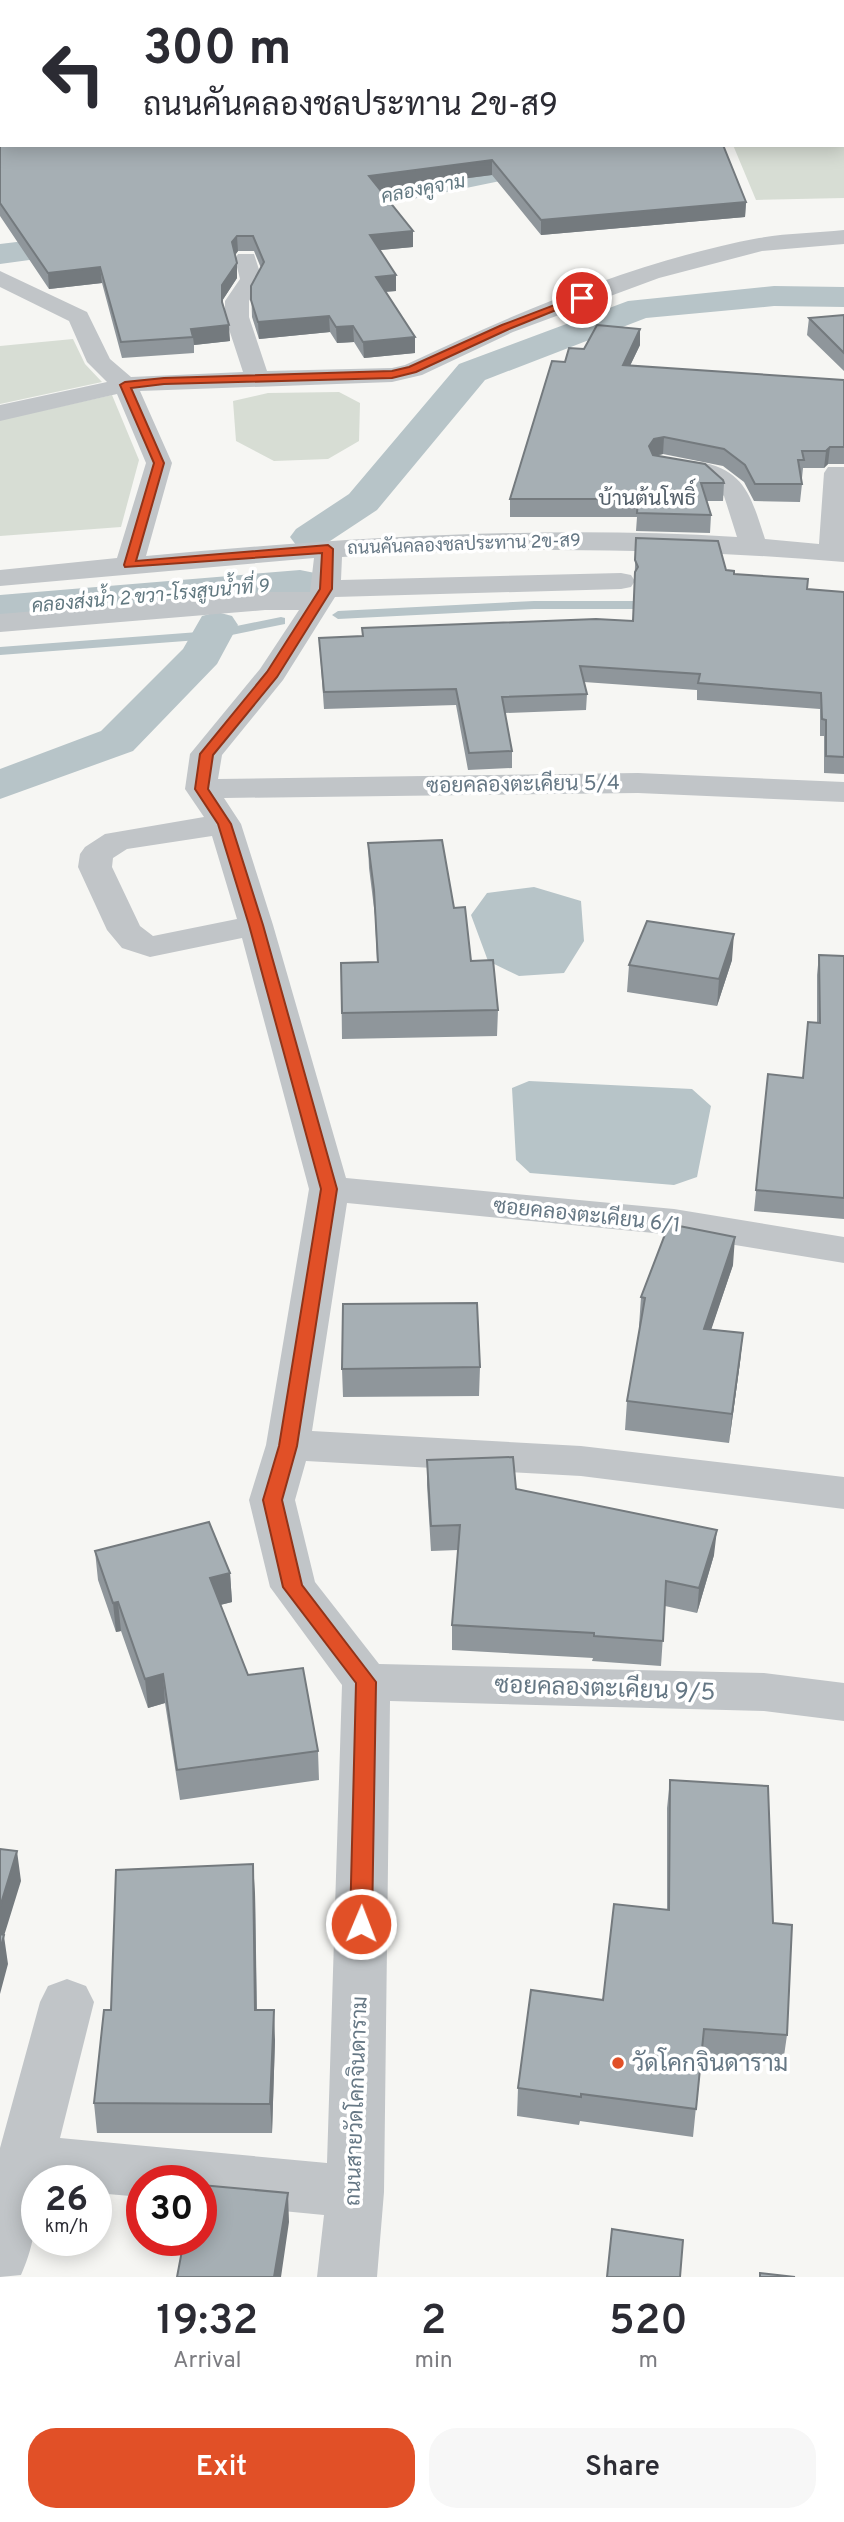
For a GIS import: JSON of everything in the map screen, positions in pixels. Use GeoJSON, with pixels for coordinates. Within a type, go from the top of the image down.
{"type":"FeatureCollection","features":[{"type":"Feature","properties":{"kind":"street"},"geometry":{"type":"LineString","coordinates":[[0,413],[125,385],[257,377],[392,374],[412,370],[505,327],[651,273],[761,244],[844,237]]}},
{"type":"Feature","properties":{"kind":"street"},"geometry":{"type":"LineString","coordinates":[[246,259],[251,279],[237,301],[237,317],[257,377]]}},
{"type":"Feature","properties":{"kind":"street"},"geometry":{"type":"LineString","coordinates":[[0,278],[79,317],[99,362],[125,385],[159,463],[129,565]]}},
{"type":"Feature","properties":{"kind":"street"},"geometry":{"type":"LineString","coordinates":[[663,465],[713,472],[736,493],[753,546]]}},
{"type":"Feature","properties":{"kind":"street"},"geometry":{"type":"LineString","coordinates":[[837,473],[838,553]]}},
{"type":"Feature","properties":{"kind":"street","name":"ถนนคันคลองชลประทาน 2ข-ส9"},"geometry":{"type":"LineString","coordinates":[[0,578],[328,549],[512,540],[753,546],[838,553]]}},
{"type":"Feature","properties":{"kind":"street"},"geometry":{"type":"LineString","coordinates":[[328,549],[322,595],[272,674],[206,754],[201,789],[225,824],[256,925],[329,1189],[288,1446],[272,1500],[293,1587],[366,1682]]}},
{"type":"Feature","properties":{"kind":"street"},"geometry":{"type":"LineString","coordinates":[[0,623],[322,595],[621,581]]}},
{"type":"Feature","properties":{"kind":"street","name":"ซอยคลองตะเคียน 5/4"},"geometry":{"type":"LineString","coordinates":[[201,789],[638,783],[844,792]]}},
{"type":"Feature","properties":{"kind":"street"},"geometry":{"type":"LineString","coordinates":[[225,824],[117,841],[97,854],[96,867],[124,930],[134,941],[150,947],[256,925]]}},
{"type":"Feature","properties":{"kind":"street","name":"ซอยคลองตะเคียน 6/1"},"geometry":{"type":"LineString","coordinates":[[329,1189],[674,1222],[844,1250]]}},
{"type":"Feature","properties":{"kind":"street"},"geometry":{"type":"LineString","coordinates":[[288,1446],[581,1461],[844,1493]]}},
{"type":"Feature","properties":{"kind":"street","name":"ซอยคลองตะเคียน 9/5"},"geometry":{"type":"LineString","coordinates":[[366,1682],[764,1692],[844,1702]]}},
{"type":"Feature","properties":{"kind":"street","name":"ถนนสายวัดโคกจินดาราม"},"geometry":{"type":"LineString","coordinates":[[347,2277],[355,2192],[366,1682]]}},
{"type":"Feature","properties":{"kind":"street"},"geometry":{"type":"LineString","coordinates":[[0,2256],[67,2002]]}},
{"type":"Feature","properties":{"kind":"street"},"geometry":{"type":"LineString","coordinates":[[25,2160],[355,2192]]}},
{"type":"Feature","properties":{"kind":"shaded area"},"geometry":{"type":"Polygon","coordinates":[[[734,147],[844,147],[844,198],[756,200],[734,147]]]}},
{"type":"Feature","properties":{"kind":"shaded area"},"geometry":{"type":"Polygon","coordinates":[[[73,339],[85,364],[102,382],[0,404],[0,346],[73,339]]]}},
{"type":"Feature","properties":{"kind":"shaded area"},"geometry":{"type":"Polygon","coordinates":[[[339,392],[360,403],[359,441],[328,459],[274,461],[236,441],[233,401],[268,393],[339,392]]]}},
{"type":"Feature","properties":{"kind":"shaded area"},"geometry":{"type":"Polygon","coordinates":[[[112,395],[139,460],[121,527],[0,536],[0,420],[112,395]]]}},
{"type":"Feature","properties":{"kind":"shaded area"},"geometry":{"type":"Polygon","coordinates":[[[534,887],[581,901],[584,941],[564,973],[519,976],[488,961],[471,915],[487,893],[534,887]]]}},
{"type":"Feature","properties":{"kind":"shaded area"},"geometry":{"type":"Polygon","coordinates":[[[529,1081],[692,1089],[711,1106],[697,1177],[674,1185],[530,1173],[516,1160],[512,1088],[529,1081]]]}},
{"type":"Feature","properties":{"kind":"building"},"geometry":{"type":"Polygon","coordinates":[[[0,147],[724,147],[746,202],[541,220],[492,160],[369,176],[413,231],[370,235],[396,275],[376,277],[415,337],[363,342],[353,326],[336,327],[329,316],[258,322],[251,300],[251,286],[264,262],[253,236],[237,236],[232,242],[237,263],[222,285],[222,302],[229,325],[191,329],[193,337],[121,342],[100,267],[48,273],[0,203],[0,147]]]}},
{"type":"Feature","properties":{"kind":"building"},"geometry":{"type":"Polygon","coordinates":[[[844,315],[844,353],[809,318],[844,315]]]}},
{"type":"Feature","properties":{"kind":"building"},"geometry":{"type":"Polygon","coordinates":[[[597,325],[640,329],[623,365],[844,380],[844,447],[830,447],[826,451],[802,451],[804,460],[798,460],[802,484],[755,484],[745,465],[724,449],[664,437],[654,439],[649,446],[653,455],[705,464],[723,480],[724,483],[701,483],[711,515],[637,513],[638,499],[510,499],[552,361],[565,362],[569,348],[584,349],[597,325]]]}},
{"type":"Feature","properties":{"kind":"building"},"geometry":{"type":"Polygon","coordinates":[[[636,538],[718,541],[726,570],[734,571],[734,574],[808,579],[807,589],[844,592],[844,757],[826,756],[826,720],[822,719],[821,693],[698,683],[700,674],[580,666],[587,694],[502,697],[512,751],[469,753],[456,689],[324,692],[319,638],[363,636],[362,628],[596,619],[633,621],[635,572],[638,567],[635,560],[636,538]]]}},
{"type":"Feature","properties":{"kind":"building"},"geometry":{"type":"Polygon","coordinates":[[[442,840],[454,908],[465,907],[471,961],[493,960],[498,1010],[342,1013],[341,963],[378,962],[368,843],[442,840]]]}},
{"type":"Feature","properties":{"kind":"building"},"geometry":{"type":"Polygon","coordinates":[[[647,921],[734,934],[719,979],[629,965],[647,921]]]}},
{"type":"Feature","properties":{"kind":"building"},"geometry":{"type":"Polygon","coordinates":[[[819,955],[844,956],[844,1198],[756,1190],[768,1074],[803,1078],[808,1022],[820,1023],[819,955]]]}},
{"type":"Feature","properties":{"kind":"building"},"geometry":{"type":"Polygon","coordinates":[[[669,1224],[735,1237],[704,1329],[743,1333],[732,1414],[627,1401],[645,1298],[641,1297],[669,1224]]]}},
{"type":"Feature","properties":{"kind":"building"},"geometry":{"type":"Polygon","coordinates":[[[477,1303],[480,1367],[342,1369],[343,1304],[477,1303]]]}},
{"type":"Feature","properties":{"kind":"building"},"geometry":{"type":"Polygon","coordinates":[[[513,1457],[516,1489],[717,1530],[699,1588],[666,1581],[663,1641],[594,1636],[594,1633],[452,1625],[460,1525],[431,1526],[427,1460],[513,1457]]]}},
{"type":"Feature","properties":{"kind":"building"},"geometry":{"type":"Polygon","coordinates":[[[209,1522],[230,1573],[210,1578],[248,1675],[303,1668],[318,1751],[177,1770],[163,1674],[145,1679],[118,1602],[113,1603],[95,1551],[209,1522]]]}},
{"type":"Feature","properties":{"kind":"building"},"geometry":{"type":"Polygon","coordinates":[[[670,1780],[768,1786],[773,1923],[792,1925],[787,2035],[704,2029],[696,2109],[518,2088],[531,1990],[603,2000],[614,1904],[669,1910],[670,1780]]]}},
{"type":"Feature","properties":{"kind":"building"},"geometry":{"type":"Polygon","coordinates":[[[0,1849],[17,1851],[0,1907],[0,1849]]]}},
{"type":"Feature","properties":{"kind":"building"},"geometry":{"type":"Polygon","coordinates":[[[253,1864],[255,2010],[274,2010],[270,2104],[94,2103],[104,2010],[111,2010],[116,1870],[253,1864]]]}},
{"type":"Feature","properties":{"kind":"building"},"geometry":{"type":"Polygon","coordinates":[[[0,1934],[4,1935],[0,1950],[0,1934]]]}},
{"type":"Feature","properties":{"kind":"building"},"geometry":{"type":"Polygon","coordinates":[[[217,2186],[288,2193],[274,2277],[177,2277],[181,2256],[217,2256],[217,2186]]]}},
{"type":"Feature","properties":{"kind":"building"},"geometry":{"type":"Polygon","coordinates":[[[612,2229],[683,2240],[680,2277],[607,2277],[612,2229]]]}},
{"type":"Feature","properties":{"kind":"building"},"geometry":{"type":"Polygon","coordinates":[[[760,2273],[795,2277],[760,2277],[760,2273]]]}},
{"type":"Feature","properties":{"kind":"waterway","name":"คลองคูจาม"},"geometry":{"type":"LineString","coordinates":[[310,211],[530,166],[665,147]]}},
{"type":"Feature","properties":{"kind":"waterway","name":"คลองคูจาม"},"geometry":{"type":"LineString","coordinates":[[0,254],[99,242]]}},
{"type":"Feature","properties":{"kind":"waterway"},"geometry":{"type":"LineString","coordinates":[[310,537],[363,502],[472,372],[640,308],[774,296],[844,297]]}},
{"type":"Feature","properties":{"kind":"waterway","name":"คลองส่งน้ำ 2 ขวา-โรงสูบน้ำที่ 9"},"geometry":{"type":"LineString","coordinates":[[0,608],[300,582]]}},
{"type":"Feature","properties":{"kind":"waterway"},"geometry":{"type":"LineString","coordinates":[[338,615],[534,605],[655,605]]}},
{"type":"Feature","properties":{"kind":"waterway"},"geometry":{"type":"LineString","coordinates":[[0,651],[212,635],[281,621]]}},
{"type":"Feature","properties":{"kind":"waterway"},"geometry":{"type":"LineString","coordinates":[[0,785],[117,741],[202,655],[217,625]]}},
{"type":"Feature","properties":{"kind":"place","name":"วัดโคกจินดาราม"},"geometry":{"type":"Point","coordinates":[618,2063]}},
{"type":"Feature","properties":{"kind":"district","name":"บ้านต้นโพธิ์"},"geometry":{"type":"Point","coordinates":[647,498]}},
{"type":"Feature","properties":{"kind":"route"},"geometry":{"type":"LineString","coordinates":[[361,1924],[366,1682],[293,1587],[272,1500],[288,1446],[329,1189],[256,925],[225,824],[201,789],[206,754],[272,674],[326,589],[328,549],[129,565],[159,463],[125,385],[257,377],[392,374],[412,370],[505,327],[582,298]]}}]}
